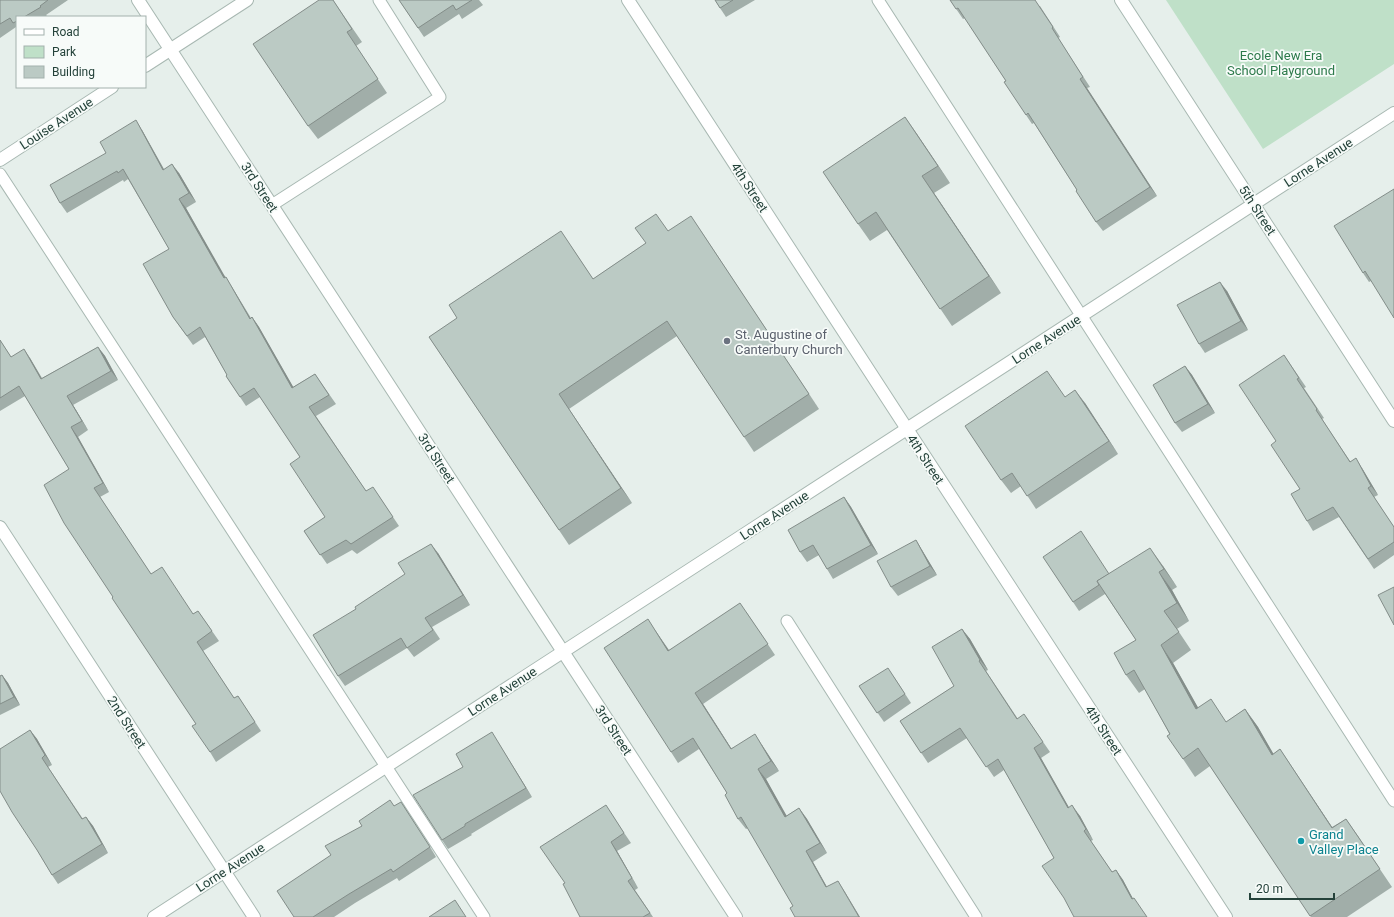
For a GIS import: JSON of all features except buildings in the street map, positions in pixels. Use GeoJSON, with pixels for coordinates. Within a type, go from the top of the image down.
{"type":"FeatureCollection","features":[{"type":"Feature","properties":{"kind":"street","name":"3rd Street"},"geometry":{"type":"LineString","coordinates":[[138,0],[736,917]]}},
{"type":"Feature","properties":{"kind":"street"},"geometry":{"type":"LineString","coordinates":[[146,65],[247,0]]}},
{"type":"Feature","properties":{"kind":"street","name":"4th Street"},"geometry":{"type":"LineString","coordinates":[[628,0],[906,429],[1226,917]]}},
{"type":"Feature","properties":{"kind":"street","name":"5th Street"},"geometry":{"type":"LineString","coordinates":[[1121,0],[1394,421]]}},
{"type":"Feature","properties":{"kind":"street","name":"Louise Avenue"},"geometry":{"type":"LineString","coordinates":[[0,160],[110,88]]}},
{"type":"Feature","properties":{"kind":"street","name":"Lorne Avenue"},"geometry":{"type":"LineString","coordinates":[[154,917],[1394,113]]}},
{"type":"Feature","properties":{"kind":"street","name":"2nd Street"},"geometry":{"type":"LineString","coordinates":[[0,527],[254,917]]}},
{"type":"Feature","properties":{"kind":"lane"},"geometry":{"type":"LineString","coordinates":[[272,205],[440,97],[380,0]]}},
{"type":"Feature","properties":{"kind":"lane"},"geometry":{"type":"LineString","coordinates":[[878,0],[1080,316],[1394,801]]}},
{"type":"Feature","properties":{"kind":"lane"},"geometry":{"type":"LineString","coordinates":[[0,174],[484,917]]}},
{"type":"Feature","properties":{"kind":"lane"},"geometry":{"type":"LineString","coordinates":[[787,621],[976,917]]}},
{"type":"Feature","properties":{"kind":"green space","name":"Ecole New Era School Playground"},"geometry":{"type":"Polygon","coordinates":[[[1166,0],[1394,0],[1394,64],[1263,149],[1166,0]]]}},
{"type":"Feature","properties":{"kind":"place","name":"St. Augustine of Canterbury Church"},"geometry":{"type":"Point","coordinates":[727,341]}},
{"type":"Feature","properties":{"kind":"place","name":"Grand Valley Place"},"geometry":{"type":"Point","coordinates":[1301,841]}}]}
